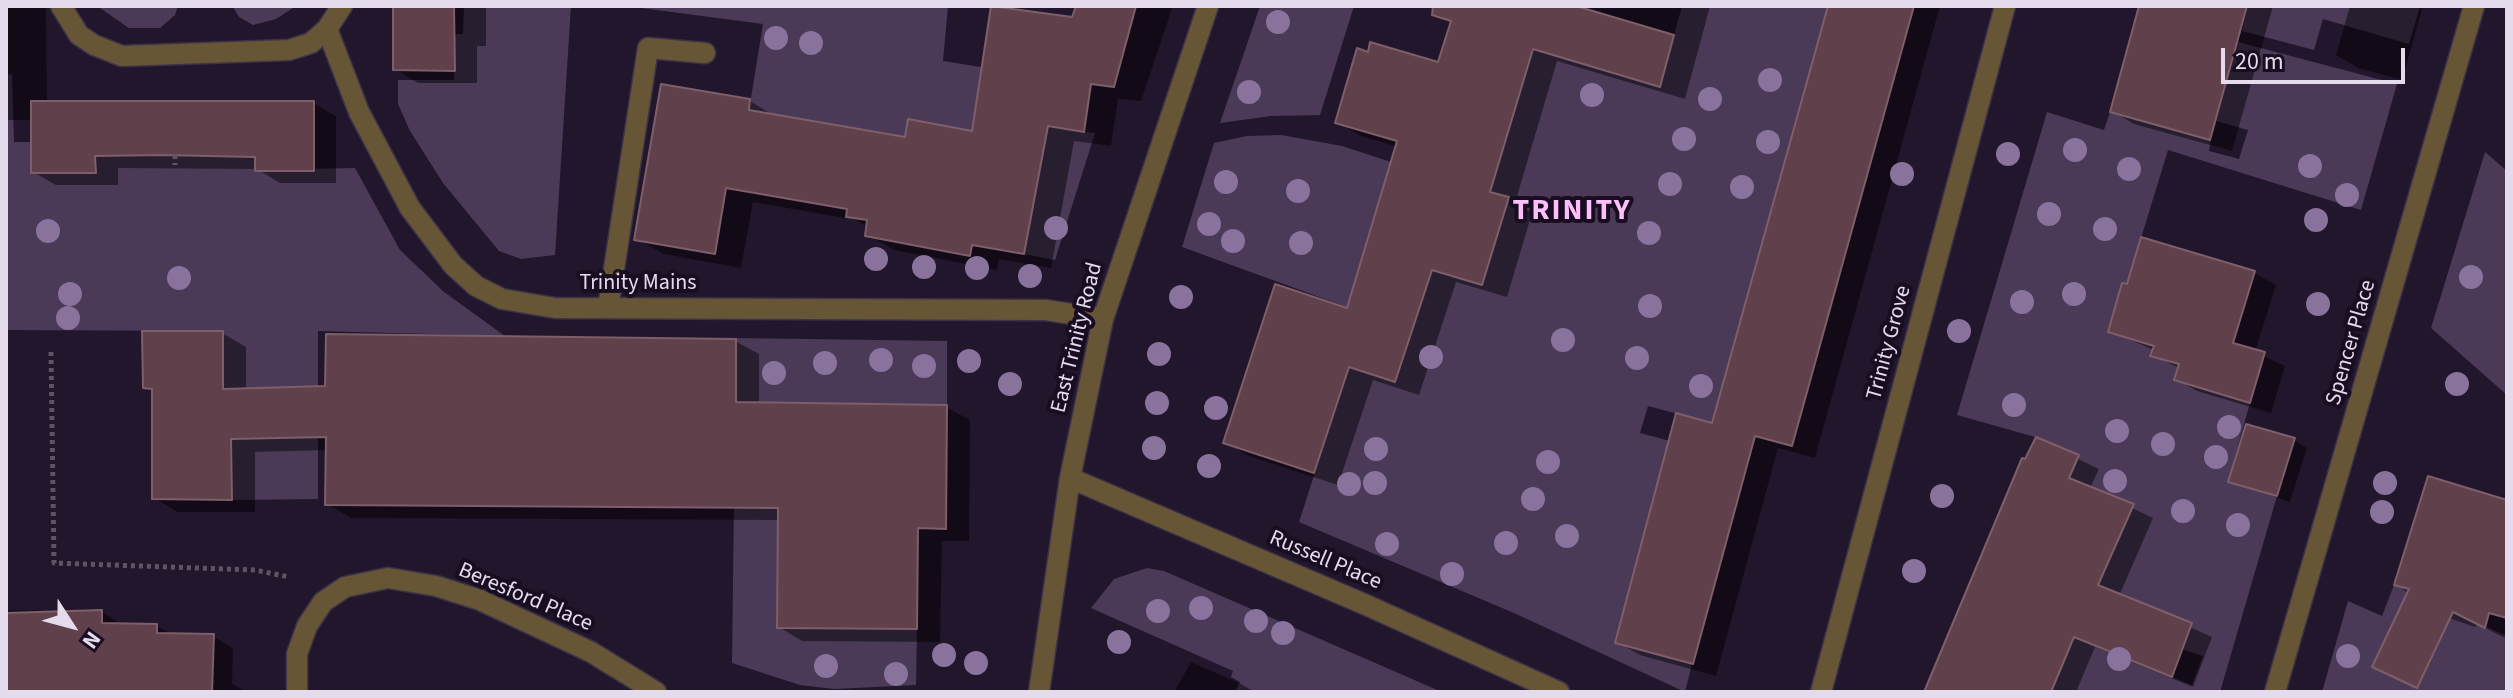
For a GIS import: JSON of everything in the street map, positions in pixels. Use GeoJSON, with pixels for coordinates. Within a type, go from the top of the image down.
{"type":"FeatureCollection","features":[{"type":"Feature","properties":{"kind":"street"},"geometry":{"type":"LineString","coordinates":[[61,6],[79,35],[94,45],[122,56],[289,50],[311,43],[327,29],[342,6]]}},
{"type":"Feature","properties":{"kind":"street","name":"East Trinity Road"},"geometry":{"type":"LineString","coordinates":[[1039,692],[1070,478],[1103,319],[1208,6]]}},
{"type":"Feature","properties":{"kind":"street","name":"Trinity Grove"},"geometry":{"type":"LineString","coordinates":[[1821,692],[2005,6]]}},
{"type":"Feature","properties":{"kind":"street","name":"Spencer Place"},"geometry":{"type":"LineString","coordinates":[[2275,692],[2474,6]]}},
{"type":"Feature","properties":{"kind":"street","name":"Trinity Mains"},"geometry":{"type":"LineString","coordinates":[[327,29],[359,112],[385,165],[429,236],[476,286],[502,299],[555,308],[1046,310],[1103,319]]}},
{"type":"Feature","properties":{"kind":"street"},"geometry":{"type":"LineString","coordinates":[[608,308],[648,48],[705,53]]}},
{"type":"Feature","properties":{"kind":"street","name":"Russell Place"},"geometry":{"type":"LineString","coordinates":[[1070,478],[1364,604],[1559,692]]}},
{"type":"Feature","properties":{"kind":"street","name":"Beresford Place"},"geometry":{"type":"LineString","coordinates":[[323,602],[345,587],[372,579],[436,586],[528,621],[591,652],[656,692]]}},
{"type":"Feature","properties":{"kind":"street"},"geometry":{"type":"LineString","coordinates":[[297,692],[297,654],[301,639],[323,602]]}},
{"type":"Feature","properties":{"kind":"path"},"geometry":{"type":"LineString","coordinates":[[175,155],[175,165]]}},
{"type":"Feature","properties":{"kind":"path"},"geometry":{"type":"LineString","coordinates":[[51,352],[54,563],[275,572],[307,587],[323,602]]}},
{"type":"Feature","properties":{"kind":"shaded area"},"geometry":{"type":"Polygon","coordinates":[[[97,6],[178,6],[175,15],[160,28],[129,28],[97,6]]]}},
{"type":"Feature","properties":{"kind":"shaded area"},"geometry":{"type":"Polygon","coordinates":[[[296,6],[276,19],[253,25],[239,17],[233,7],[296,6]]]}},
{"type":"Feature","properties":{"kind":"shaded area"},"geometry":{"type":"Polygon","coordinates":[[[464,6],[571,6],[555,255],[521,259],[499,251],[443,183],[410,131],[398,104],[398,80],[454,80],[455,34],[463,34],[464,6]]]}},
{"type":"Feature","properties":{"kind":"shaded area"},"geometry":{"type":"Polygon","coordinates":[[[626,6],[948,6],[943,61],[1037,76],[1030,124],[1095,133],[1055,260],[1024,254],[1039,172],[908,119],[905,137],[749,110],[763,24],[626,6]]]}},
{"type":"Feature","properties":{"kind":"shaded area"},"geometry":{"type":"Polygon","coordinates":[[[1260,6],[1354,6],[1320,115],[1271,116],[1220,123],[1260,6]]]}},
{"type":"Feature","properties":{"kind":"shaded area"},"geometry":{"type":"Polygon","coordinates":[[[1682,6],[1828,6],[1712,423],[1648,406],[1640,433],[1670,441],[1615,642],[1692,664],[1685,692],[1514,613],[1299,522],[1349,367],[1395,382],[1410,338],[1366,314],[1182,247],[1214,143],[1247,136],[1281,135],[1342,146],[1391,162],[1365,249],[1482,285],[1509,198],[1480,189],[1497,171],[1533,49],[1660,87],[1682,6]]]}},
{"type":"Feature","properties":{"kind":"shaded area"},"geometry":{"type":"Polygon","coordinates":[[[2248,6],[2420,6],[2409,44],[2323,19],[2314,50],[2242,31],[2248,6]]]}},
{"type":"Feature","properties":{"kind":"shaded area"},"geometry":{"type":"Polygon","coordinates":[[[2238,42],[2397,84],[2361,210],[2168,150],[2127,284],[2122,283],[2108,332],[2154,346],[2151,356],[2179,364],[2174,380],[2250,403],[2228,481],[2277,496],[2220,692],[2051,692],[2133,505],[2069,478],[2079,455],[2035,437],[1957,415],[2047,112],[2104,130],[2110,112],[2211,140],[2209,151],[2239,159],[2248,130],[2216,121],[2238,42]],[[2157,609],[2150,668],[2192,685],[2203,656],[2182,649],[2192,623],[2157,609]]]}},
{"type":"Feature","properties":{"kind":"shaded area"},"geometry":{"type":"Polygon","coordinates":[[[12,74],[14,142],[32,142],[32,173],[95,173],[95,156],[255,155],[255,170],[355,168],[400,250],[444,292],[505,336],[318,331],[318,499],[232,500],[231,439],[253,439],[254,396],[233,396],[233,389],[223,389],[222,331],[6,330],[6,75],[12,74]]]}},
{"type":"Feature","properties":{"kind":"shaded area"},"geometry":{"type":"Polygon","coordinates":[[[2485,152],[2507,171],[2507,395],[2431,328],[2485,152]]]}},
{"type":"Feature","properties":{"kind":"shaded area"},"geometry":{"type":"Polygon","coordinates":[[[736,338],[947,341],[947,405],[801,403],[778,502],[777,628],[917,629],[916,685],[834,689],[800,685],[732,663],[736,338]]]}},
{"type":"Feature","properties":{"kind":"shaded area"},"geometry":{"type":"Polygon","coordinates":[[[1147,568],[1164,571],[1442,692],[1235,692],[1240,682],[1231,677],[1233,671],[1091,608],[1114,579],[1147,568]]]}},
{"type":"Feature","properties":{"kind":"shaded area"},"geometry":{"type":"Polygon","coordinates":[[[2394,585],[2448,601],[2446,609],[2507,636],[2507,692],[2322,692],[2348,601],[2382,616],[2394,585]],[[2393,622],[2372,667],[2417,688],[2439,642],[2393,622]]]}},
{"type":"Feature","properties":{"kind":"building"},"geometry":{"type":"Polygon","coordinates":[[[393,6],[454,6],[455,71],[393,70],[393,6]]]}},
{"type":"Feature","properties":{"kind":"building"},"geometry":{"type":"Polygon","coordinates":[[[991,6],[1072,17],[1076,6],[1136,6],[1114,87],[1091,84],[1084,132],[1048,126],[1024,254],[972,245],[970,256],[865,236],[867,220],[846,217],[847,209],[726,188],[715,254],[634,240],[661,84],[750,99],[749,110],[905,137],[908,119],[972,131],[991,6]]]}},
{"type":"Feature","properties":{"kind":"building"},"geometry":{"type":"Polygon","coordinates":[[[1433,6],[1576,6],[1674,35],[1660,87],[1533,49],[1490,192],[1509,197],[1482,285],[1432,270],[1395,382],[1349,367],[1314,473],[1223,443],[1275,284],[1347,308],[1397,141],[1335,123],[1357,48],[1368,52],[1370,42],[1438,62],[1451,21],[1432,15],[1433,6]]]}},
{"type":"Feature","properties":{"kind":"building"},"geometry":{"type":"Polygon","coordinates":[[[1828,6],[1914,6],[1792,446],[1755,436],[1693,664],[1615,643],[1676,413],[1712,423],[1828,6]]]}},
{"type":"Feature","properties":{"kind":"building"},"geometry":{"type":"Polygon","coordinates":[[[2139,6],[2247,6],[2210,140],[2110,112],[2139,6]]]}},
{"type":"Feature","properties":{"kind":"building"},"geometry":{"type":"Polygon","coordinates":[[[31,101],[314,101],[314,171],[255,171],[255,157],[160,155],[95,156],[96,173],[31,173],[31,101]]]}},
{"type":"Feature","properties":{"kind":"building"},"geometry":{"type":"Polygon","coordinates":[[[2141,237],[2255,271],[2233,343],[2265,352],[2250,403],[2174,380],[2179,364],[2150,356],[2154,346],[2108,332],[2122,283],[2127,284],[2141,237]]]}},
{"type":"Feature","properties":{"kind":"building"},"geometry":{"type":"Polygon","coordinates":[[[142,331],[223,331],[223,389],[325,386],[326,334],[736,339],[736,402],[947,405],[946,529],[918,528],[917,629],[777,628],[778,508],[325,505],[326,437],[231,439],[232,500],[152,499],[152,389],[143,388],[142,331]]]}},
{"type":"Feature","properties":{"kind":"building"},"geometry":{"type":"Polygon","coordinates":[[[2246,424],[2295,438],[2277,496],[2228,482],[2246,424]]]}},
{"type":"Feature","properties":{"kind":"building"},"geometry":{"type":"Polygon","coordinates":[[[2036,437],[2079,455],[2069,478],[2134,504],[2098,585],[2192,623],[2172,677],[2074,637],[2051,692],[1924,692],[2022,458],[2025,459],[2036,437]]]}},
{"type":"Feature","properties":{"kind":"building"},"geometry":{"type":"Polygon","coordinates":[[[2428,476],[2507,500],[2507,618],[2489,613],[2485,628],[2453,612],[2417,688],[2372,667],[2409,589],[2394,585],[2428,476]]]}},
{"type":"Feature","properties":{"kind":"building"},"geometry":{"type":"Polygon","coordinates":[[[102,610],[102,623],[157,624],[157,633],[214,634],[212,692],[6,692],[6,613],[102,610]]]}},
{"type":"Feature","properties":{"kind":"district","name":"TRINITY"},"geometry":{"type":"Point","coordinates":[1572,212]}}]}
